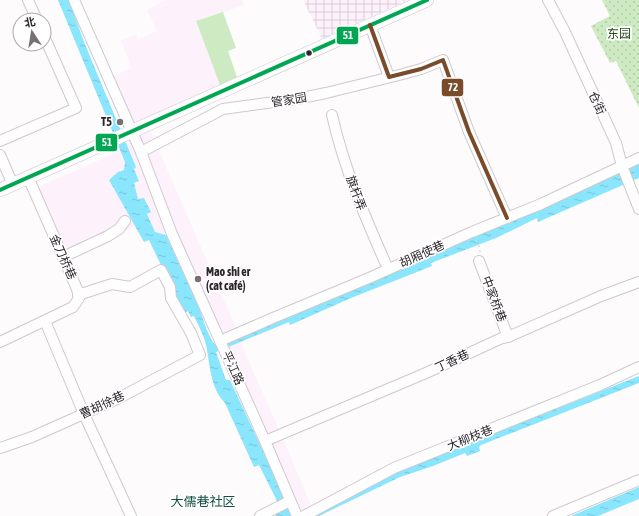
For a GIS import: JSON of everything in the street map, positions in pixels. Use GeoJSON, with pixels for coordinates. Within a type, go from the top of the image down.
{"type":"FeatureCollection","features":[{"type":"Feature","properties":{"kind":"main road"},"geometry":{"type":"LineString","coordinates":[[0,190],[427,0]]}},
{"type":"Feature","properties":{"kind":"street"},"geometry":{"type":"LineString","coordinates":[[28,0],[33,12]]}},
{"type":"Feature","properties":{"kind":"street","name":"平江路"},"geometry":{"type":"LineString","coordinates":[[74,0],[130,132],[141,152],[172,234],[265,441],[289,501],[297,516]]}},
{"type":"Feature","properties":{"kind":"street","name":"仓街"},"geometry":{"type":"LineString","coordinates":[[548,0],[565,32],[616,143],[623,167],[634,188],[639,209]]}},
{"type":"Feature","properties":{"kind":"street"},"geometry":{"type":"LineString","coordinates":[[370,25],[389,77]]}},
{"type":"Feature","properties":{"kind":"street"},"geometry":{"type":"LineString","coordinates":[[0,141],[76,108],[51,52]]}},
{"type":"Feature","properties":{"kind":"street","name":"管家园"},"geometry":{"type":"LineString","coordinates":[[141,152],[223,109],[297,100],[421,69],[442,60],[469,132],[507,218]]}},
{"type":"Feature","properties":{"kind":"street","name":"旗杆弄"},"geometry":{"type":"LineString","coordinates":[[332,115],[337,139],[359,204],[388,269]]}},
{"type":"Feature","properties":{"kind":"street"},"geometry":{"type":"LineString","coordinates":[[0,155],[13,185]]}},
{"type":"Feature","properties":{"kind":"street","name":"胡厢使巷"},"geometry":{"type":"LineString","coordinates":[[221,344],[273,318],[465,235],[541,204],[623,167],[639,158]]}},
{"type":"Feature","properties":{"kind":"street","name":"金刀桥巷"},"geometry":{"type":"LineString","coordinates":[[0,342],[73,307],[79,298],[28,177]]}},
{"type":"Feature","properties":{"kind":"street"},"geometry":{"type":"LineString","coordinates":[[63,257],[119,230],[124,221]]}},
{"type":"Feature","properties":{"kind":"street","name":"中家桥巷"},"geometry":{"type":"LineString","coordinates":[[479,260],[508,337]]}},
{"type":"Feature","properties":{"kind":"street","name":"曹胡徐巷"},"geometry":{"type":"LineString","coordinates":[[0,448],[32,437],[84,414],[200,355],[191,333],[172,298],[170,287],[161,270],[130,287],[112,284],[78,295]]}},
{"type":"Feature","properties":{"kind":"street","name":"丁香巷"},"geometry":{"type":"LineString","coordinates":[[265,441],[426,373],[502,338],[508,337],[601,296],[639,282]]}},
{"type":"Feature","properties":{"kind":"street"},"geometry":{"type":"LineString","coordinates":[[45,321],[84,414],[131,516]]}},
{"type":"Feature","properties":{"kind":"street","name":"大柳枝巷"},"geometry":{"type":"LineString","coordinates":[[304,516],[394,468],[600,385],[639,367]]}},
{"type":"Feature","properties":{"kind":"street"},"geometry":{"type":"LineString","coordinates":[[553,516],[639,480]]}},
{"type":"Feature","properties":{"kind":"street"},"geometry":{"type":"LineString","coordinates":[[260,516],[289,501]]}},
{"type":"Feature","properties":{"kind":"path"},"geometry":{"type":"LineString","coordinates":[[475,239],[480,248]]}},
{"type":"Feature","properties":{"kind":"shaded area"},"geometry":{"type":"Polygon","coordinates":[[[166,0],[242,0],[244,5],[196,22],[220,85],[142,120],[134,121],[129,116],[111,77],[132,68],[121,41],[136,34],[138,40],[157,31],[147,10],[166,0]]]}},
{"type":"Feature","properties":{"kind":"shaded area"},"geometry":{"type":"Polygon","coordinates":[[[303,0],[408,0],[322,39],[303,0]]]}},
{"type":"Feature","properties":{"kind":"shaded area"},"geometry":{"type":"Polygon","coordinates":[[[150,130],[238,332],[240,342],[280,431],[312,508],[300,516],[181,240],[155,232],[147,214],[144,198],[138,199],[134,183],[139,181],[134,168],[136,167],[125,141],[150,130]]]}},
{"type":"Feature","properties":{"kind":"shaded area"},"geometry":{"type":"Polygon","coordinates":[[[120,151],[125,162],[124,170],[109,180],[135,226],[66,261],[36,188],[120,151]]]}},
{"type":"Feature","properties":{"kind":"green space","name":"东园"},"geometry":{"type":"Polygon","coordinates":[[[602,0],[639,0],[639,108],[616,61],[610,63],[591,26],[610,16],[602,0]]]}},
{"type":"Feature","properties":{"kind":"green space"},"geometry":{"type":"Polygon","coordinates":[[[223,12],[236,48],[228,51],[237,77],[220,85],[196,21],[223,12]]]}},
{"type":"Feature","properties":{"kind":"water"},"geometry":{"type":"Polygon","coordinates":[[[58,0],[69,0],[84,42],[136,167],[134,169],[139,181],[134,183],[138,199],[144,198],[151,212],[147,214],[155,232],[166,235],[200,310],[206,328],[212,341],[216,345],[542,209],[639,164],[639,178],[538,222],[537,218],[496,238],[431,263],[432,266],[351,298],[290,325],[289,322],[216,352],[226,380],[230,380],[293,516],[276,516],[275,514],[282,511],[259,465],[254,467],[225,403],[220,397],[213,383],[205,341],[194,316],[191,317],[188,311],[184,313],[149,240],[144,242],[109,180],[118,172],[124,170],[125,162],[58,0]]]}},
{"type":"Feature","properties":{"kind":"water"},"geometry":{"type":"Polygon","coordinates":[[[639,376],[639,383],[481,445],[479,447],[480,451],[467,456],[465,453],[400,477],[319,516],[313,516],[405,466],[490,435],[639,376]]]}},
{"type":"Feature","properties":{"kind":"water"},"geometry":{"type":"Polygon","coordinates":[[[639,487],[639,499],[598,516],[571,516],[639,487]]]}},
{"type":"Feature","properties":{"kind":"transit line","name":"51"},"geometry":{"type":"LineString","coordinates":[[0,190],[427,0]]}},
{"type":"Feature","properties":{"kind":"transit line","name":"72"},"geometry":{"type":"LineString","coordinates":[[370,25],[389,77],[421,69],[443,60],[469,132],[507,218]]}},
{"type":"Feature","properties":{"kind":"place","name":"T5"},"geometry":{"type":"Point","coordinates":[120,122]}},
{"type":"Feature","properties":{"kind":"place","name":"Mao shi er (cat café)"},"geometry":{"type":"Point","coordinates":[198,279]}},
{"type":"Feature","properties":{"kind":"district","name":"大儒巷社区"},"geometry":{"type":"Point","coordinates":[203,501]}}]}
